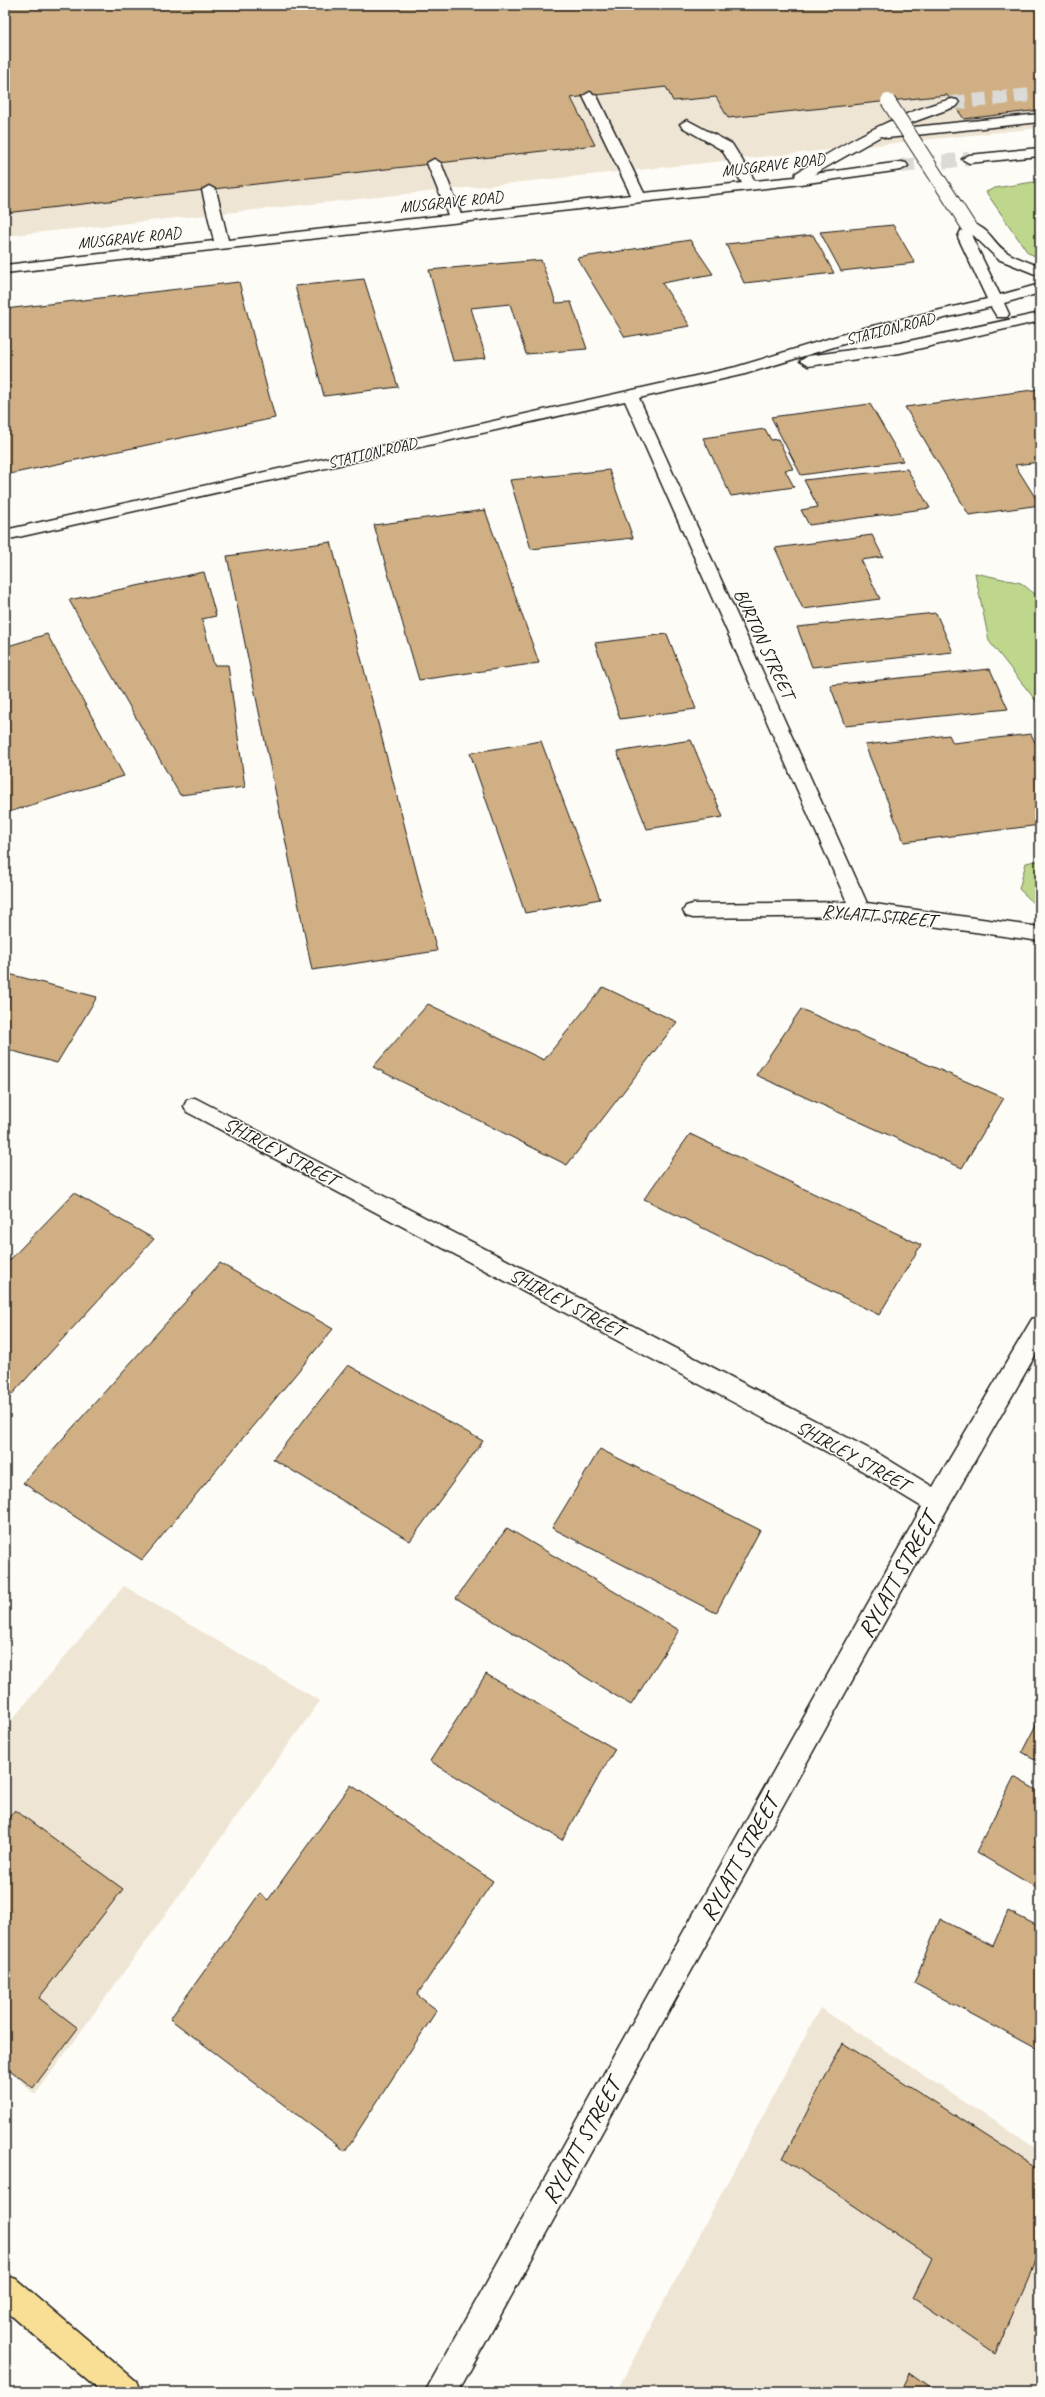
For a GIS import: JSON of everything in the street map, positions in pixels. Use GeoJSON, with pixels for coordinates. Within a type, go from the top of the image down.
{"type":"FeatureCollection","features":[{"type":"Feature","properties":{"kind":"highway"},"geometry":{"type":"LineString","coordinates":[[5,2290],[125,2392]]}},
{"type":"Feature","properties":{"kind":"street"},"geometry":{"type":"LineString","coordinates":[[590,96],[639,197]]}},
{"type":"Feature","properties":{"kind":"street"},"geometry":{"type":"LineString","coordinates":[[888,101],[969,227],[983,234],[993,247],[1003,256],[1040,272]]}},
{"type":"Feature","properties":{"kind":"street"},"geometry":{"type":"LineString","coordinates":[[793,181],[842,151],[907,117],[952,103]]}},
{"type":"Feature","properties":{"kind":"street"},"geometry":{"type":"LineString","coordinates":[[872,136],[1040,118]]}},
{"type":"Feature","properties":{"kind":"street"},"geometry":{"type":"LineString","coordinates":[[687,124],[727,147],[750,185]]}},
{"type":"Feature","properties":{"kind":"street"},"geometry":{"type":"LineString","coordinates":[[969,159],[1040,152]]}},
{"type":"Feature","properties":{"kind":"street"},"geometry":{"type":"LineString","coordinates":[[434,163],[456,219]]}},
{"type":"Feature","properties":{"kind":"street","name":"MUSGRAVE ROAD"},"geometry":{"type":"LineString","coordinates":[[5,269],[793,181],[900,166]]}},
{"type":"Feature","properties":{"kind":"street"},"geometry":{"type":"LineString","coordinates":[[209,190],[222,244]]}},
{"type":"Feature","properties":{"kind":"street"},"geometry":{"type":"LineString","coordinates":[[969,227],[965,237],[997,301],[1006,325]]}},
{"type":"Feature","properties":{"kind":"street","name":"STATION ROAD"},"geometry":{"type":"LineString","coordinates":[[740,371],[869,332],[997,301],[1040,288]]}},
{"type":"Feature","properties":{"kind":"street","name":"STATION ROAD"},"geometry":{"type":"LineString","coordinates":[[5,535],[740,371],[900,348],[1040,317]]}},
{"type":"Feature","properties":{"kind":"street","name":"BURTON STREET"},"geometry":{"type":"LineString","coordinates":[[629,395],[641,417],[692,534],[792,752],[860,909]]}},
{"type":"Feature","properties":{"kind":"street","name":"RYLATT STREET"},"geometry":{"type":"LineString","coordinates":[[693,911],[860,909],[1040,934]]}},
{"type":"Feature","properties":{"kind":"street","name":"SHIRLEY STREET"},"geometry":{"type":"LineString","coordinates":[[195,1106],[870,1462],[937,1503]]}},
{"type":"Feature","properties":{"kind":"street","name":"RYLATT STREET"},"geometry":{"type":"LineString","coordinates":[[442,2392],[937,1503],[1040,1326]]}},
{"type":"Feature","properties":{"kind":"shaded area"},"geometry":{"type":"Polygon","coordinates":[[[5,5],[1040,5],[1040,128],[5,236],[5,5]]]}},
{"type":"Feature","properties":{"kind":"shaded area"},"geometry":{"type":"Polygon","coordinates":[[[124,1586],[320,1701],[35,2095],[5,2066],[5,1728],[124,1586]]]}},
{"type":"Feature","properties":{"kind":"shaded area"},"geometry":{"type":"Polygon","coordinates":[[[820,2008],[1040,2151],[1040,2392],[616,2392],[820,2008]]]}},
{"type":"Feature","properties":{"kind":"green space"},"geometry":{"type":"Polygon","coordinates":[[[1040,181],[1040,258],[1028,253],[986,192],[995,188],[1040,181]]]}},
{"type":"Feature","properties":{"kind":"green space"},"geometry":{"type":"Polygon","coordinates":[[[975,573],[1021,583],[1040,598],[1040,706],[989,641],[975,573]]]}},
{"type":"Feature","properties":{"kind":"green space"},"geometry":{"type":"Polygon","coordinates":[[[1040,860],[1040,909],[1019,889],[1026,863],[1040,860]]]}},
{"type":"Feature","properties":{"kind":"building"},"geometry":{"type":"Polygon","coordinates":[[[5,5],[1040,5],[1040,110],[964,119],[947,95],[728,118],[716,97],[673,101],[666,87],[571,98],[595,145],[5,213],[5,5]]]}},
{"type":"Feature","properties":{"kind":"building"},"geometry":{"type":"Polygon","coordinates":[[[893,225],[915,263],[841,271],[820,232],[893,225]]]}},
{"type":"Feature","properties":{"kind":"building"},"geometry":{"type":"Polygon","coordinates":[[[813,235],[834,273],[744,283],[726,244],[813,235]]]}},
{"type":"Feature","properties":{"kind":"building"},"geometry":{"type":"Polygon","coordinates":[[[690,240],[713,274],[662,283],[690,326],[625,337],[577,258],[690,240]]]}},
{"type":"Feature","properties":{"kind":"building"},"geometry":{"type":"Polygon","coordinates":[[[541,260],[556,303],[571,302],[587,349],[526,354],[510,304],[471,308],[486,358],[453,361],[429,270],[541,260]]]}},
{"type":"Feature","properties":{"kind":"building"},"geometry":{"type":"Polygon","coordinates":[[[364,279],[398,387],[324,396],[295,286],[364,279]]]}},
{"type":"Feature","properties":{"kind":"building"},"geometry":{"type":"Polygon","coordinates":[[[239,282],[275,418],[5,475],[5,309],[239,282]]]}},
{"type":"Feature","properties":{"kind":"building"},"geometry":{"type":"Polygon","coordinates":[[[1040,389],[1040,462],[1015,465],[1040,505],[969,515],[905,407],[1040,389]]]}},
{"type":"Feature","properties":{"kind":"building"},"geometry":{"type":"Polygon","coordinates":[[[870,404],[903,461],[801,475],[771,417],[870,404]]]}},
{"type":"Feature","properties":{"kind":"building"},"geometry":{"type":"Polygon","coordinates":[[[765,429],[771,440],[778,439],[793,469],[785,470],[794,487],[731,496],[703,438],[765,429]]]}},
{"type":"Feature","properties":{"kind":"building"},"geometry":{"type":"Polygon","coordinates":[[[907,469],[930,508],[809,525],[801,510],[818,507],[804,480],[907,469]]]}},
{"type":"Feature","properties":{"kind":"building"},"geometry":{"type":"Polygon","coordinates":[[[609,470],[633,538],[531,549],[510,480],[609,470]]]}},
{"type":"Feature","properties":{"kind":"building"},"geometry":{"type":"Polygon","coordinates":[[[485,510],[539,663],[419,680],[374,525],[485,510]]]}},
{"type":"Feature","properties":{"kind":"building"},"geometry":{"type":"Polygon","coordinates":[[[872,535],[883,557],[861,560],[880,599],[803,609],[775,548],[872,535]]]}},
{"type":"Feature","properties":{"kind":"building"},"geometry":{"type":"Polygon","coordinates":[[[331,542],[437,951],[312,970],[227,556],[331,542]]]}},
{"type":"Feature","properties":{"kind":"building"},"geometry":{"type":"Polygon","coordinates":[[[204,572],[216,616],[202,619],[214,665],[228,665],[245,787],[180,795],[69,600],[204,572]]]}},
{"type":"Feature","properties":{"kind":"building"},"geometry":{"type":"Polygon","coordinates":[[[936,613],[953,652],[812,667],[797,627],[936,613]]]}},
{"type":"Feature","properties":{"kind":"building"},"geometry":{"type":"Polygon","coordinates":[[[47,634],[124,776],[6,813],[5,647],[47,634]]]}},
{"type":"Feature","properties":{"kind":"building"},"geometry":{"type":"Polygon","coordinates":[[[667,634],[696,709],[620,719],[595,643],[667,634]]]}},
{"type":"Feature","properties":{"kind":"building"},"geometry":{"type":"Polygon","coordinates":[[[990,669],[1008,709],[845,726],[830,685],[990,669]]]}},
{"type":"Feature","properties":{"kind":"building"},"geometry":{"type":"Polygon","coordinates":[[[1031,734],[1040,753],[1040,825],[904,842],[865,745],[949,735],[953,743],[1031,734]]]}},
{"type":"Feature","properties":{"kind":"building"},"geometry":{"type":"Polygon","coordinates":[[[691,740],[723,817],[647,829],[617,752],[691,740]]]}},
{"type":"Feature","properties":{"kind":"building"},"geometry":{"type":"Polygon","coordinates":[[[541,741],[600,899],[525,913],[470,753],[541,741]]]}},
{"type":"Feature","properties":{"kind":"building"},"geometry":{"type":"Polygon","coordinates":[[[5,973],[97,997],[57,1063],[5,1049],[5,973]]]}},
{"type":"Feature","properties":{"kind":"building"},"geometry":{"type":"Polygon","coordinates":[[[603,987],[677,1022],[567,1165],[373,1067],[428,1004],[544,1060],[603,987]]]}},
{"type":"Feature","properties":{"kind":"building"},"geometry":{"type":"Polygon","coordinates":[[[801,1009],[1004,1098],[962,1168],[756,1075],[801,1009]]]}},
{"type":"Feature","properties":{"kind":"building"},"geometry":{"type":"Polygon","coordinates":[[[690,1134],[921,1245],[879,1315],[644,1199],[690,1134]]]}},
{"type":"Feature","properties":{"kind":"building"},"geometry":{"type":"Polygon","coordinates":[[[74,1193],[154,1239],[5,1402],[5,1265],[74,1193]]]}},
{"type":"Feature","properties":{"kind":"building"},"geometry":{"type":"Polygon","coordinates":[[[220,1263],[333,1329],[142,1560],[23,1483],[220,1263]]]}},
{"type":"Feature","properties":{"kind":"building"},"geometry":{"type":"Polygon","coordinates":[[[348,1365],[483,1441],[410,1541],[273,1459],[348,1365]]]}},
{"type":"Feature","properties":{"kind":"building"},"geometry":{"type":"Polygon","coordinates":[[[600,1449],[760,1530],[716,1613],[552,1528],[600,1449]]]}},
{"type":"Feature","properties":{"kind":"building"},"geometry":{"type":"Polygon","coordinates":[[[507,1528],[679,1630],[631,1705],[456,1598],[507,1528]]]}},
{"type":"Feature","properties":{"kind":"building"},"geometry":{"type":"Polygon","coordinates":[[[486,1674],[615,1749],[562,1840],[430,1761],[486,1674]]]}},
{"type":"Feature","properties":{"kind":"building"},"geometry":{"type":"Polygon","coordinates":[[[1040,1717],[1040,1762],[1022,1752],[1040,1717]]]}},
{"type":"Feature","properties":{"kind":"building"},"geometry":{"type":"Polygon","coordinates":[[[1014,1777],[1040,1792],[1040,1890],[976,1852],[1014,1777]]]}},
{"type":"Feature","properties":{"kind":"building"},"geometry":{"type":"Polygon","coordinates":[[[351,1785],[493,1881],[417,1995],[437,2010],[345,2151],[170,2019],[260,1893],[268,1900],[351,1785]]]}},
{"type":"Feature","properties":{"kind":"building"},"geometry":{"type":"Polygon","coordinates":[[[15,1810],[123,1889],[39,1998],[78,2028],[33,2088],[5,2066],[5,1822],[15,1810]]]}},
{"type":"Feature","properties":{"kind":"building"},"geometry":{"type":"Polygon","coordinates":[[[1008,1911],[1040,1927],[1040,2051],[914,1983],[940,1919],[993,1946],[1008,1911]]]}},
{"type":"Feature","properties":{"kind":"building"},"geometry":{"type":"Polygon","coordinates":[[[843,2043],[1040,2170],[1040,2250],[995,2354],[913,2298],[932,2258],[783,2158],[843,2043]]]}},
{"type":"Feature","properties":{"kind":"building"},"geometry":{"type":"Polygon","coordinates":[[[909,2373],[935,2392],[900,2392],[909,2373]]]}},
{"type":"Feature","properties":{"kind":"tunnel"},"geometry":{"type":"LineString","coordinates":[[952,103],[1040,94]]}},
{"type":"Feature","properties":{"kind":"tunnel"},"geometry":{"type":"LineString","coordinates":[[901,166],[969,159]]}}]}
